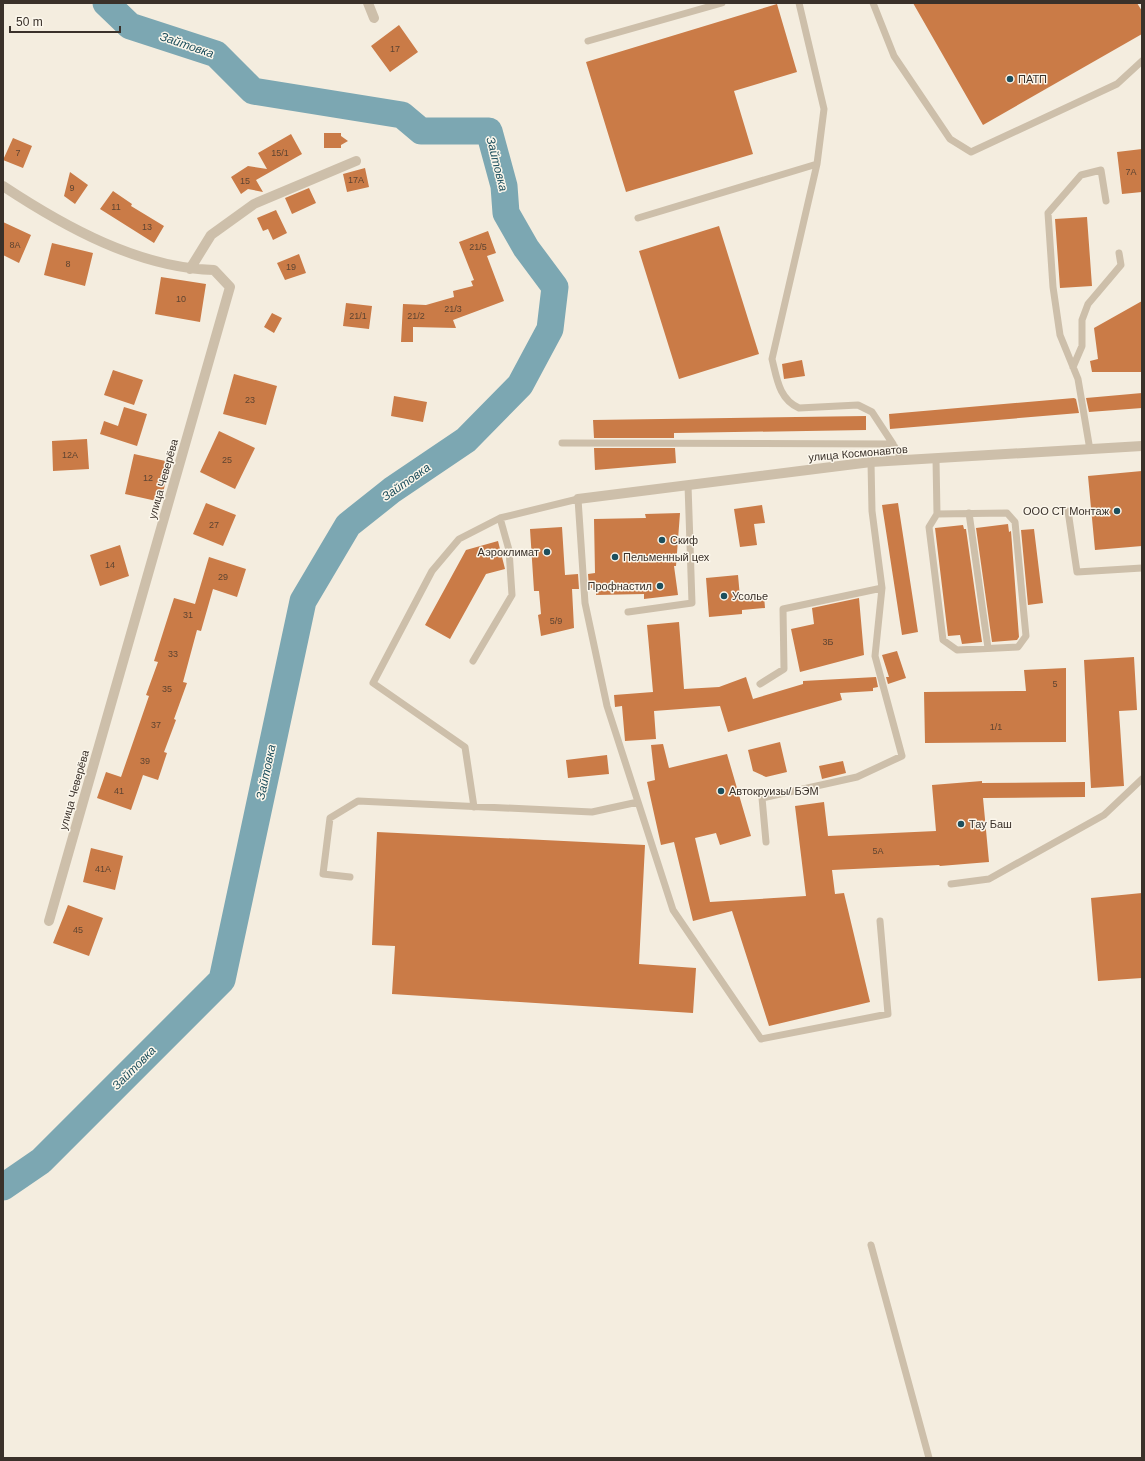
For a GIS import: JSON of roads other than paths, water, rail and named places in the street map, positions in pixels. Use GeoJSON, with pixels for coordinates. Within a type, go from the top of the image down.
{"type":"FeatureCollection","features":[{"type":"Feature","properties":{"kind":"street"},"geometry":{"type":"LineString","coordinates":[[368,3],[374,18]]}},
{"type":"Feature","properties":{"kind":"street"},"geometry":{"type":"LineString","coordinates":[[190,269],[211,234],[254,204],[356,161]]}},
{"type":"Feature","properties":{"kind":"street","name":"улица Чеверёва"},"geometry":{"type":"LineString","coordinates":[[3,186],[40,211],[113,247],[190,269],[214,270],[230,287],[49,921]]}},
{"type":"Feature","properties":{"kind":"street","name":"улица Космонавтов"},"geometry":{"type":"LineString","coordinates":[[578,499],[871,462],[1142,446]]}},
{"type":"Feature","properties":{"kind":"lane"},"geometry":{"type":"LineString","coordinates":[[588,41],[722,3]]}},
{"type":"Feature","properties":{"kind":"lane"},"geometry":{"type":"LineString","coordinates":[[799,3],[824,109],[817,164],[772,359],[780,389],[790,404],[799,408],[858,405],[872,412],[903,460]]}},
{"type":"Feature","properties":{"kind":"lane"},"geometry":{"type":"LineString","coordinates":[[873,3],[894,56],[950,139],[972,152],[1117,84],[1142,61]]}},
{"type":"Feature","properties":{"kind":"lane"},"geometry":{"type":"LineString","coordinates":[[638,218],[817,164]]}},
{"type":"Feature","properties":{"kind":"lane"},"geometry":{"type":"LineString","coordinates":[[1090,450],[1078,379],[1060,335],[1053,287],[1048,213],[1081,175],[1101,170],[1106,201]]}},
{"type":"Feature","properties":{"kind":"lane"},"geometry":{"type":"LineString","coordinates":[[1073,367],[1082,346],[1082,320],[1088,304],[1114,276],[1121,265],[1120,253]]}},
{"type":"Feature","properties":{"kind":"lane"},"geometry":{"type":"LineString","coordinates":[[562,443],[893,444]]}},
{"type":"Feature","properties":{"kind":"lane"},"geometry":{"type":"LineString","coordinates":[[936,459],[937,514],[929,527],[943,640],[957,650],[1018,647],[1026,636],[1015,522],[1007,513],[937,514]]}},
{"type":"Feature","properties":{"kind":"lane"},"geometry":{"type":"LineString","coordinates":[[766,842],[762,798],[857,777],[902,756],[875,656],[882,588],[872,511],[871,462]]}},
{"type":"Feature","properties":{"kind":"lane"},"geometry":{"type":"LineString","coordinates":[[628,612],[692,603],[688,485]]}},
{"type":"Feature","properties":{"kind":"lane"},"geometry":{"type":"LineString","coordinates":[[474,806],[465,747],[373,683],[432,571],[459,539],[500,518],[578,499],[585,603],[607,706],[673,910],[761,1039],[888,1014],[880,921]]}},
{"type":"Feature","properties":{"kind":"lane"},"geometry":{"type":"LineString","coordinates":[[1068,511],[1077,572],[1142,568]]}},
{"type":"Feature","properties":{"kind":"lane"},"geometry":{"type":"LineString","coordinates":[[970,513],[988,648]]}},
{"type":"Feature","properties":{"kind":"lane"},"geometry":{"type":"LineString","coordinates":[[473,661],[512,595],[509,550],[500,518]]}},
{"type":"Feature","properties":{"kind":"lane"},"geometry":{"type":"LineString","coordinates":[[760,684],[784,669],[783,609],[882,588]]}},
{"type":"Feature","properties":{"kind":"lane"},"geometry":{"type":"LineString","coordinates":[[951,884],[989,879],[1104,815],[1142,779]]}},
{"type":"Feature","properties":{"kind":"lane"},"geometry":{"type":"LineString","coordinates":[[350,877],[323,874],[330,818],[358,801],[592,812],[638,802]]}},
{"type":"Feature","properties":{"kind":"lane"},"geometry":{"type":"LineString","coordinates":[[871,1245],[929,1458]]}},
{"type":"Feature","properties":{"kind":"waterway","name":"Зайтовка"},"geometry":{"type":"LineString","coordinates":[[3,1187],[41,1161],[222,980],[303,601],[348,525],[392,490],[466,440],[520,385],[550,329],[555,287],[526,248],[506,213],[504,186],[489,131],[421,131],[402,115],[253,91],[216,54],[130,26],[106,3]]}},
{"type":"Feature","properties":{"kind":"place","name":"ПАТП"},"geometry":{"type":"Point","coordinates":[1010,79]}},
{"type":"Feature","properties":{"kind":"place","name":"ООО СТ Монтаж"},"geometry":{"type":"Point","coordinates":[1117,511]}},
{"type":"Feature","properties":{"kind":"place","name":"Скиф"},"geometry":{"type":"Point","coordinates":[662,540]}},
{"type":"Feature","properties":{"kind":"place","name":"Аэроклимат"},"geometry":{"type":"Point","coordinates":[547,552]}},
{"type":"Feature","properties":{"kind":"place","name":"Пельменный цех"},"geometry":{"type":"Point","coordinates":[615,557]}},
{"type":"Feature","properties":{"kind":"place","name":"Профнастил"},"geometry":{"type":"Point","coordinates":[660,586]}},
{"type":"Feature","properties":{"kind":"place","name":"Усолье"},"geometry":{"type":"Point","coordinates":[724,596]}},
{"type":"Feature","properties":{"kind":"place","name":"Автокруизы/ БЭМ"},"geometry":{"type":"Point","coordinates":[721,791]}},
{"type":"Feature","properties":{"kind":"place","name":"Тау Баш"},"geometry":{"type":"Point","coordinates":[961,824]}}]}
